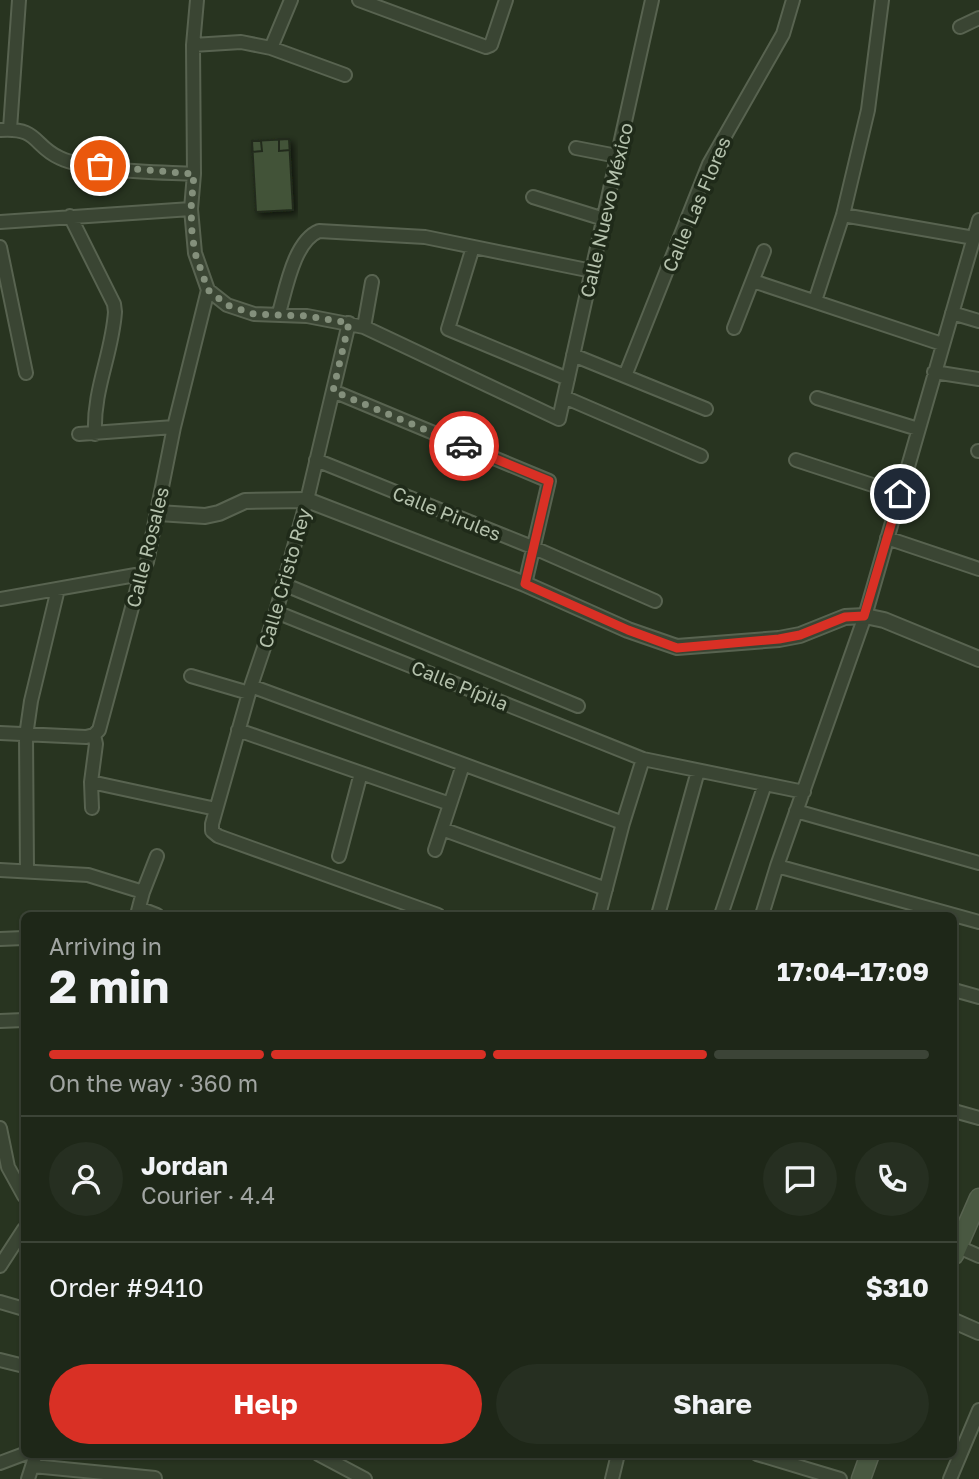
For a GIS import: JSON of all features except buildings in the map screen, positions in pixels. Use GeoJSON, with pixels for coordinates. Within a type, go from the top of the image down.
{"type":"FeatureCollection","features":[{"type":"Feature","properties":{"kind":"main road"},"geometry":{"type":"LineString","coordinates":[[957,1246],[974,1221],[979,1198]]}},
{"type":"Feature","properties":{"kind":"main road"},"geometry":{"type":"LineString","coordinates":[[861,1479],[869,1458]]}},
{"type":"Feature","properties":{"kind":"street"},"geometry":{"type":"LineString","coordinates":[[19,0],[5,129],[25,131],[37,138],[57,157],[67,161],[194,174]]}},
{"type":"Feature","properties":{"kind":"street"},"geometry":{"type":"LineString","coordinates":[[197,0],[193,45],[194,174],[191,209],[195,253],[208,290],[227,305],[254,314],[279,313],[363,327],[372,282]]}},
{"type":"Feature","properties":{"kind":"street"},"geometry":{"type":"LineString","coordinates":[[271,48],[291,0]]}},
{"type":"Feature","properties":{"kind":"street"},"geometry":{"type":"LineString","coordinates":[[359,0],[486,47],[491,45],[506,0]]}},
{"type":"Feature","properties":{"kind":"street","name":"Calle Nuevo México"},"geometry":{"type":"LineString","coordinates":[[363,327],[559,419],[652,0]]}},
{"type":"Feature","properties":{"kind":"street","name":"Calle Las Flores"},"geometry":{"type":"LineString","coordinates":[[625,376],[709,164],[783,34],[793,0]]}},
{"type":"Feature","properties":{"kind":"street"},"geometry":{"type":"LineString","coordinates":[[815,301],[843,215],[868,110],[882,0]]}},
{"type":"Feature","properties":{"kind":"street"},"geometry":{"type":"LineString","coordinates":[[960,27],[979,18]]}},
{"type":"Feature","properties":{"kind":"street"},"geometry":{"type":"LineString","coordinates":[[193,45],[242,42],[271,48],[345,75]]}},
{"type":"Feature","properties":{"kind":"street"},"geometry":{"type":"LineString","coordinates":[[576,148],[617,156]]}},
{"type":"Feature","properties":{"kind":"street"},"geometry":{"type":"LineString","coordinates":[[533,197],[604,219]]}},
{"type":"Feature","properties":{"kind":"street"},"geometry":{"type":"LineString","coordinates":[[0,222],[191,209]]}},
{"type":"Feature","properties":{"kind":"street"},"geometry":{"type":"LineString","coordinates":[[843,215],[974,238]]}},
{"type":"Feature","properties":{"kind":"street"},"geometry":{"type":"LineString","coordinates":[[70,216],[114,304],[115,312],[95,403],[95,434]]}},
{"type":"Feature","properties":{"kind":"street"},"geometry":{"type":"LineString","coordinates":[[763,912],[864,616],[979,220]]}},
{"type":"Feature","properties":{"kind":"street"},"geometry":{"type":"LineString","coordinates":[[279,313],[299,249],[310,234],[319,231],[425,236],[592,271]]}},
{"type":"Feature","properties":{"kind":"street"},"geometry":{"type":"LineString","coordinates":[[0,247],[26,373]]}},
{"type":"Feature","properties":{"kind":"street"},"geometry":{"type":"LineString","coordinates":[[473,247],[448,328],[568,379]]}},
{"type":"Feature","properties":{"kind":"street"},"geometry":{"type":"LineString","coordinates":[[734,328],[764,251]]}},
{"type":"Feature","properties":{"kind":"street"},"geometry":{"type":"LineString","coordinates":[[753,281],[942,344]]}},
{"type":"Feature","properties":{"kind":"street","name":"Calle Rosales"},"geometry":{"type":"LineString","coordinates":[[92,808],[91,782],[96,744],[94,735],[99,730],[146,562],[174,427],[208,290]]}},
{"type":"Feature","properties":{"kind":"street"},"geometry":{"type":"LineString","coordinates":[[952,313],[979,321]]}},
{"type":"Feature","properties":{"kind":"street","name":"Calle Cristo Rey"},"geometry":{"type":"LineString","coordinates":[[349,323],[307,500],[276,612],[238,730],[212,831],[218,836],[430,912]]}},
{"type":"Feature","properties":{"kind":"street"},"geometry":{"type":"LineString","coordinates":[[573,355],[706,409]]}},
{"type":"Feature","properties":{"kind":"street"},"geometry":{"type":"LineString","coordinates":[[934,372],[979,379]]}},
{"type":"Feature","properties":{"kind":"street"},"geometry":{"type":"LineString","coordinates":[[333,391],[549,481],[525,584]]}},
{"type":"Feature","properties":{"kind":"street"},"geometry":{"type":"LineString","coordinates":[[564,397],[701,456]]}},
{"type":"Feature","properties":{"kind":"street"},"geometry":{"type":"LineString","coordinates":[[817,398],[918,429]]}},
{"type":"Feature","properties":{"kind":"street"},"geometry":{"type":"LineString","coordinates":[[79,434],[174,427]]}},
{"type":"Feature","properties":{"kind":"street","name":"Calle Pirules"},"geometry":{"type":"LineString","coordinates":[[316,460],[532,547],[655,601]]}},
{"type":"Feature","properties":{"kind":"street"},"geometry":{"type":"LineString","coordinates":[[796,460],[900,494]]}},
{"type":"Feature","properties":{"kind":"street"},"geometry":{"type":"LineString","coordinates":[[158,513],[205,516],[219,513],[244,501],[307,500],[525,584],[628,630],[677,648],[779,639],[800,635],[845,617],[864,616],[884,620],[979,659]]}},
{"type":"Feature","properties":{"kind":"street"},"geometry":{"type":"LineString","coordinates":[[887,538],[979,569]]}},
{"type":"Feature","properties":{"kind":"street"},"geometry":{"type":"LineString","coordinates":[[0,599],[141,574]]}},
{"type":"Feature","properties":{"kind":"street"},"geometry":{"type":"LineString","coordinates":[[283,584],[578,706]]}},
{"type":"Feature","properties":{"kind":"street"},"geometry":{"type":"LineString","coordinates":[[27,870],[26,736],[31,701],[58,589]]}},
{"type":"Feature","properties":{"kind":"street","name":"Calle Pípila"},"geometry":{"type":"LineString","coordinates":[[276,612],[643,759],[804,792]]}},
{"type":"Feature","properties":{"kind":"street"},"geometry":{"type":"LineString","coordinates":[[191,676],[250,689],[623,822]]}},
{"type":"Feature","properties":{"kind":"street"},"geometry":{"type":"LineString","coordinates":[[238,730],[450,804]]}},
{"type":"Feature","properties":{"kind":"street"},"geometry":{"type":"LineString","coordinates":[[0,733],[26,736],[94,735]]}},
{"type":"Feature","properties":{"kind":"street"},"geometry":{"type":"LineString","coordinates":[[600,912],[623,822],[643,759]]}},
{"type":"Feature","properties":{"kind":"street"},"geometry":{"type":"LineString","coordinates":[[435,850],[463,765]]}},
{"type":"Feature","properties":{"kind":"street"},"geometry":{"type":"LineString","coordinates":[[658,912],[698,771]]}},
{"type":"Feature","properties":{"kind":"street"},"geometry":{"type":"LineString","coordinates":[[339,856],[361,773]]}},
{"type":"Feature","properties":{"kind":"street"},"geometry":{"type":"LineString","coordinates":[[91,782],[216,809]]}},
{"type":"Feature","properties":{"kind":"street"},"geometry":{"type":"LineString","coordinates":[[722,912],[765,784]]}},
{"type":"Feature","properties":{"kind":"street"},"geometry":{"type":"LineString","coordinates":[[796,811],[979,863]]}},
{"type":"Feature","properties":{"kind":"street"},"geometry":{"type":"LineString","coordinates":[[442,830],[606,889]]}},
{"type":"Feature","properties":{"kind":"street"},"geometry":{"type":"LineString","coordinates":[[138,912],[157,856]]}},
{"type":"Feature","properties":{"kind":"street"},"geometry":{"type":"LineString","coordinates":[[777,866],[943,912]]}},
{"type":"Feature","properties":{"kind":"street"},"geometry":{"type":"LineString","coordinates":[[0,870],[88,875],[143,892]]}},
{"type":"Feature","properties":{"kind":"street"},"geometry":{"type":"LineString","coordinates":[[957,916],[979,922]]}},
{"type":"Feature","properties":{"kind":"street"},"geometry":{"type":"LineString","coordinates":[[0,939],[21,938]]}},
{"type":"Feature","properties":{"kind":"street"},"geometry":{"type":"LineString","coordinates":[[957,991],[979,997]]}},
{"type":"Feature","properties":{"kind":"street"},"geometry":{"type":"LineString","coordinates":[[0,1021],[21,1020]]}},
{"type":"Feature","properties":{"kind":"street"},"geometry":{"type":"LineString","coordinates":[[957,1112],[979,1118]]}},
{"type":"Feature","properties":{"kind":"street"},"geometry":{"type":"LineString","coordinates":[[0,1128],[9,1167],[21,1190]]}},
{"type":"Feature","properties":{"kind":"street"},"geometry":{"type":"LineString","coordinates":[[0,1266],[21,1234]]}},
{"type":"Feature","properties":{"kind":"street"},"geometry":{"type":"LineString","coordinates":[[957,1250],[979,1256]]}},
{"type":"Feature","properties":{"kind":"street"},"geometry":{"type":"LineString","coordinates":[[0,1303],[21,1308]]}},
{"type":"Feature","properties":{"kind":"street"},"geometry":{"type":"LineString","coordinates":[[957,1322],[979,1332]]}},
{"type":"Feature","properties":{"kind":"street"},"geometry":{"type":"LineString","coordinates":[[0,1360],[21,1365]]}},
{"type":"Feature","properties":{"kind":"street"},"geometry":{"type":"LineString","coordinates":[[950,1479],[979,1410]]}},
{"type":"Feature","properties":{"kind":"street"},"geometry":{"type":"LineString","coordinates":[[0,1462],[21,1455]]}},
{"type":"Feature","properties":{"kind":"street"},"geometry":{"type":"LineString","coordinates":[[324,1458],[347,1475],[365,1479]]}},
{"type":"Feature","properties":{"kind":"street"},"geometry":{"type":"LineString","coordinates":[[612,1479],[617,1458]]}},
{"type":"Feature","properties":{"kind":"street"},"geometry":{"type":"LineString","coordinates":[[770,1458],[840,1479]]}},
{"type":"Feature","properties":{"kind":"street"},"geometry":{"type":"LineString","coordinates":[[32,1466],[155,1478]]}},
{"type":"Feature","properties":{"kind":"way so far"},"geometry":{"type":"LineString","coordinates":[[100,166],[194,174],[192,233],[195,253],[208,290],[227,305],[254,314],[279,313],[349,323],[333,391],[464,446]]}},
{"type":"Feature","properties":{"kind":"route"},"geometry":{"type":"LineString","coordinates":[[464,446],[549,481],[525,584],[628,630],[677,648],[779,639],[800,635],[845,617],[864,616],[900,494]]}}]}
